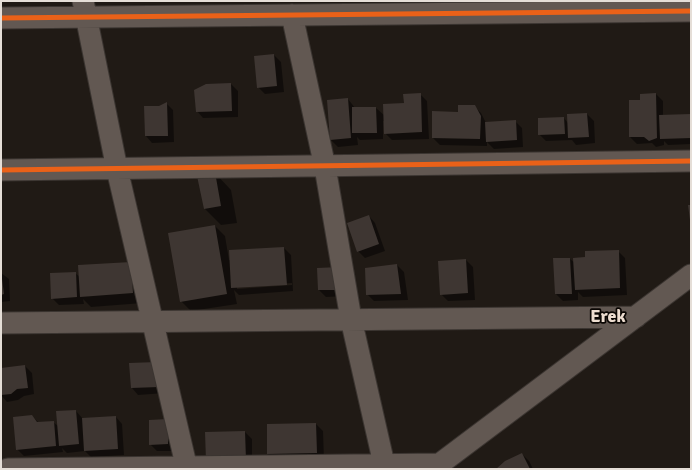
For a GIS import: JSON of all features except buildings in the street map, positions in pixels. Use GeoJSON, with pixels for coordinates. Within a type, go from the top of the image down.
{"type":"FeatureCollection","features":[{"type":"Feature","properties":{"kind":"street"},"geometry":{"type":"LineString","coordinates":[[85,9],[117,170],[187,468]]}},
{"type":"Feature","properties":{"kind":"street"},"geometry":{"type":"LineString","coordinates":[[1,18],[85,9],[292,15],[691,11]]}},
{"type":"Feature","properties":{"kind":"street"},"geometry":{"type":"LineString","coordinates":[[292,15],[325,167],[351,319],[384,464]]}},
{"type":"Feature","properties":{"kind":"street"},"geometry":{"type":"LineString","coordinates":[[1,170],[117,170],[691,161]]}},
{"type":"Feature","properties":{"kind":"street"},"geometry":{"type":"LineString","coordinates":[[8,469],[187,468],[384,464],[436,466],[691,275]]}},
{"type":"Feature","properties":{"kind":"street"},"geometry":{"type":"LineString","coordinates":[[1,323],[636,317]]}},
{"type":"Feature","properties":{"kind":"cycle path"},"geometry":{"type":"LineString","coordinates":[[1,18],[691,11]]}},
{"type":"Feature","properties":{"kind":"cycle path"},"geometry":{"type":"LineString","coordinates":[[1,170],[691,161]]}},
{"type":"Feature","properties":{"kind":"district","name":"Erek"},"geometry":{"type":"Point","coordinates":[608,317]}}]}
